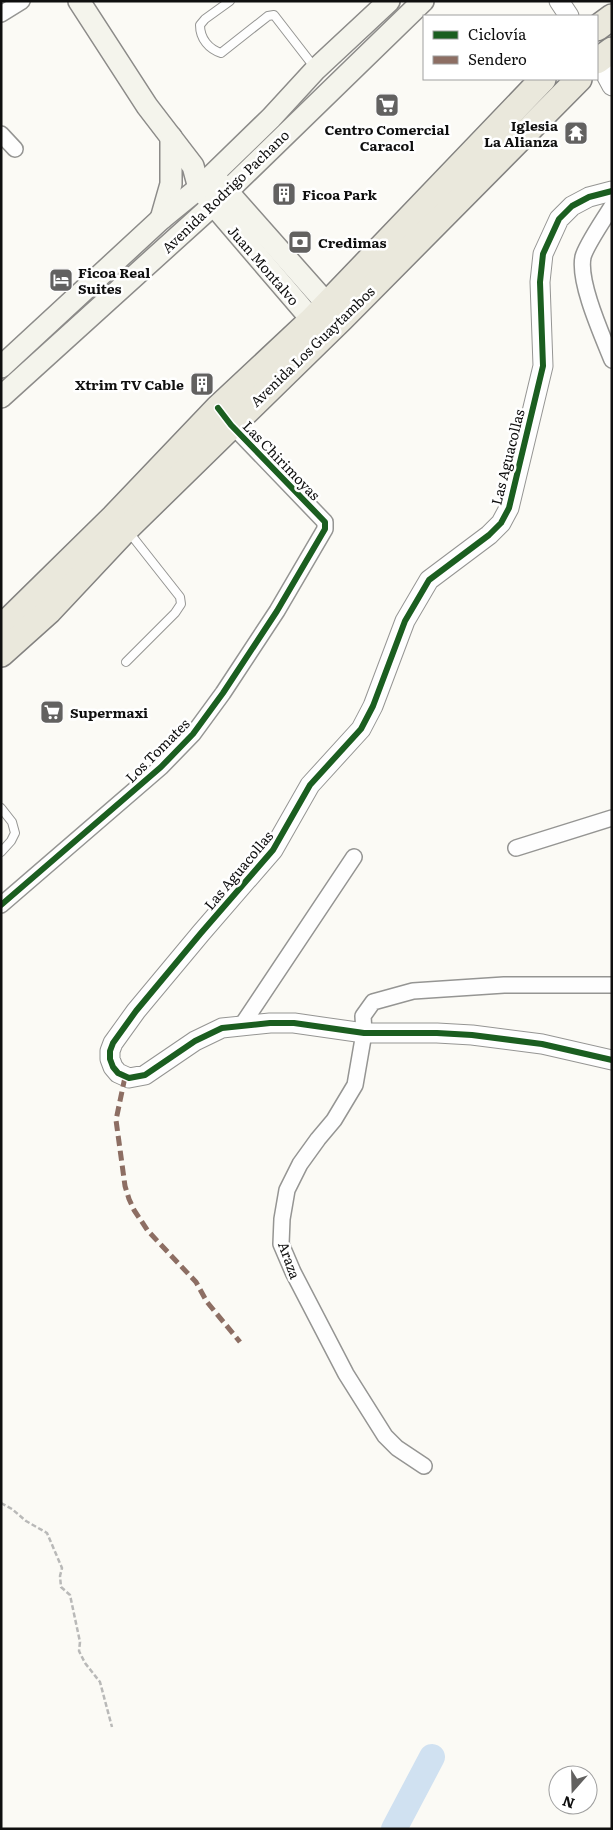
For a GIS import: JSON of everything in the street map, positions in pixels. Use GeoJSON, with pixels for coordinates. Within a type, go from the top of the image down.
{"type":"FeatureCollection","features":[{"type":"Feature","properties":{"kind":"main road","name":"Juan Montalvo"},"geometry":{"type":"LineString","coordinates":[[79,1],[107,47],[147,106],[201,176],[327,319]]}},
{"type":"Feature","properties":{"kind":"main road","name":"Avenida Rodrigo Pachano"},"geometry":{"type":"LineString","coordinates":[[1,367],[161,219],[201,176],[271,118],[316,69],[389,1]]}},
{"type":"Feature","properties":{"kind":"main road","name":"Avenida Rodrigo Pachano"},"geometry":{"type":"LineString","coordinates":[[1,397],[220,198],[422,1]]}},
{"type":"Feature","properties":{"kind":"main road"},"geometry":{"type":"LineString","coordinates":[[598,27],[612,17]]}},
{"type":"Feature","properties":{"kind":"main road","name":"Avenida Los Guaytambos"},"geometry":{"type":"LineString","coordinates":[[327,319],[542,80]]}},
{"type":"Feature","properties":{"kind":"main road","name":"Avenida Los Guaytambos"},"geometry":{"type":"LineString","coordinates":[[3,644],[49,611],[120,523],[224,417],[578,80]]}},
{"type":"Feature","properties":{"kind":"main road"},"geometry":{"type":"LineString","coordinates":[[161,219],[171,184],[171,137]]}},
{"type":"Feature","properties":{"kind":"street"},"geometry":{"type":"LineString","coordinates":[[1,14],[22,1]]}},
{"type":"Feature","properties":{"kind":"street"},"geometry":{"type":"LineString","coordinates":[[559,1],[568,15]]}},
{"type":"Feature","properties":{"kind":"street"},"geometry":{"type":"LineString","coordinates":[[601,57],[612,86]]}},
{"type":"Feature","properties":{"kind":"street"},"geometry":{"type":"LineString","coordinates":[[1,134],[15,150]]}},
{"type":"Feature","properties":{"kind":"street","name":"Las Aguacollas"},"geometry":{"type":"LineString","coordinates":[[612,191],[589,198],[572,206],[559,218],[543,254],[540,282],[543,366],[509,508],[501,523],[489,535],[429,580],[405,621],[373,706],[360,729],[310,786],[273,850],[200,933],[136,1011],[112,1043],[110,1051],[110,1059],[115,1070],[129,1078],[141,1077],[208,1034],[222,1028],[294,1023],[364,1033],[472,1035],[542,1044],[612,1060]]}},
{"type":"Feature","properties":{"kind":"street"},"geometry":{"type":"LineString","coordinates":[[612,206],[583,256],[582,272],[595,315],[612,360]]}},
{"type":"Feature","properties":{"kind":"street","name":"Las Chirimoyas"},"geometry":{"type":"LineString","coordinates":[[224,417],[325,522],[325,528]]}},
{"type":"Feature","properties":{"kind":"street","name":"Los Tomates"},"geometry":{"type":"LineString","coordinates":[[1,906],[161,767],[193,734],[264,631],[325,528]]}},
{"type":"Feature","properties":{"kind":"street"},"geometry":{"type":"LineString","coordinates":[[516,848],[612,818]]}},
{"type":"Feature","properties":{"kind":"street"},"geometry":{"type":"LineString","coordinates":[[242,1026],[354,857]]}},
{"type":"Feature","properties":{"kind":"street","name":"Araza"},"geometry":{"type":"LineString","coordinates":[[424,1466],[397,1448],[385,1436],[342,1365],[293,1272],[281,1244],[282,1219],[287,1190],[300,1164],[334,1120],[356,1085],[364,1033],[363,1016],[373,1002],[413,991],[504,985],[608,982]]}},
{"type":"Feature","properties":{"kind":"lane"},"geometry":{"type":"LineString","coordinates":[[230,1],[205,19],[200,25],[200,34],[212,50],[221,53],[268,16],[274,15],[316,69]]}},
{"type":"Feature","properties":{"kind":"lane"},"geometry":{"type":"LineString","coordinates":[[120,523],[180,597],[181,604],[175,613],[126,662]]}},
{"type":"Feature","properties":{"kind":"lane"},"geometry":{"type":"LineString","coordinates":[[1,808],[12,822],[15,833],[11,841],[1,852]]}},
{"type":"Feature","properties":{"kind":"path"},"geometry":{"type":"LineString","coordinates":[[1,1502],[26,1521],[48,1532],[62,1568],[60,1576],[62,1587],[70,1595],[80,1642],[80,1651],[85,1663],[100,1682],[112,1727]]}},
{"type":"Feature","properties":{"kind":"waterway"},"geometry":{"type":"LineString","coordinates":[[394,1829],[432,1757]]}},
{"type":"Feature","properties":{"kind":"marked path"},"geometry":{"type":"LineString","coordinates":[[125,1077],[116,1120],[125,1186],[129,1199],[148,1231],[196,1282],[207,1302],[240,1342]]}},
{"type":"Feature","properties":{"kind":"cycle path"},"geometry":{"type":"LineString","coordinates":[[612,191],[589,197],[572,206],[559,219],[543,254],[540,282],[543,366],[509,508],[501,523],[489,535],[429,580],[405,621],[373,706],[361,729],[310,785],[273,850],[136,1011],[113,1043],[110,1051],[113,1067],[118,1073],[129,1078],[145,1075],[195,1041],[222,1028],[270,1023],[294,1023],[364,1033],[472,1035],[542,1044],[612,1060]]}},
{"type":"Feature","properties":{"kind":"cycle path"},"geometry":{"type":"LineString","coordinates":[[1,905],[161,767],[193,734],[223,693],[277,611],[325,529],[325,522],[231,425],[218,408]]}},
{"type":"Feature","properties":{"kind":"place","name":"Centro Comercial Caracol"},"geometry":{"type":"Point","coordinates":[387,105]}},
{"type":"Feature","properties":{"kind":"place","name":"Iglesia La Alianza"},"geometry":{"type":"Point","coordinates":[576,133]}},
{"type":"Feature","properties":{"kind":"place","name":"Ficoa Park"},"geometry":{"type":"Point","coordinates":[284,194]}},
{"type":"Feature","properties":{"kind":"place","name":"Credimas"},"geometry":{"type":"Point","coordinates":[300,242]}},
{"type":"Feature","properties":{"kind":"place","name":"Ficoa Real Suites"},"geometry":{"type":"Point","coordinates":[61,280]}},
{"type":"Feature","properties":{"kind":"place","name":"Xtrim TV Cable"},"geometry":{"type":"Point","coordinates":[202,384]}},
{"type":"Feature","properties":{"kind":"place","name":"Supermaxi"},"geometry":{"type":"Point","coordinates":[52,712]}}]}
